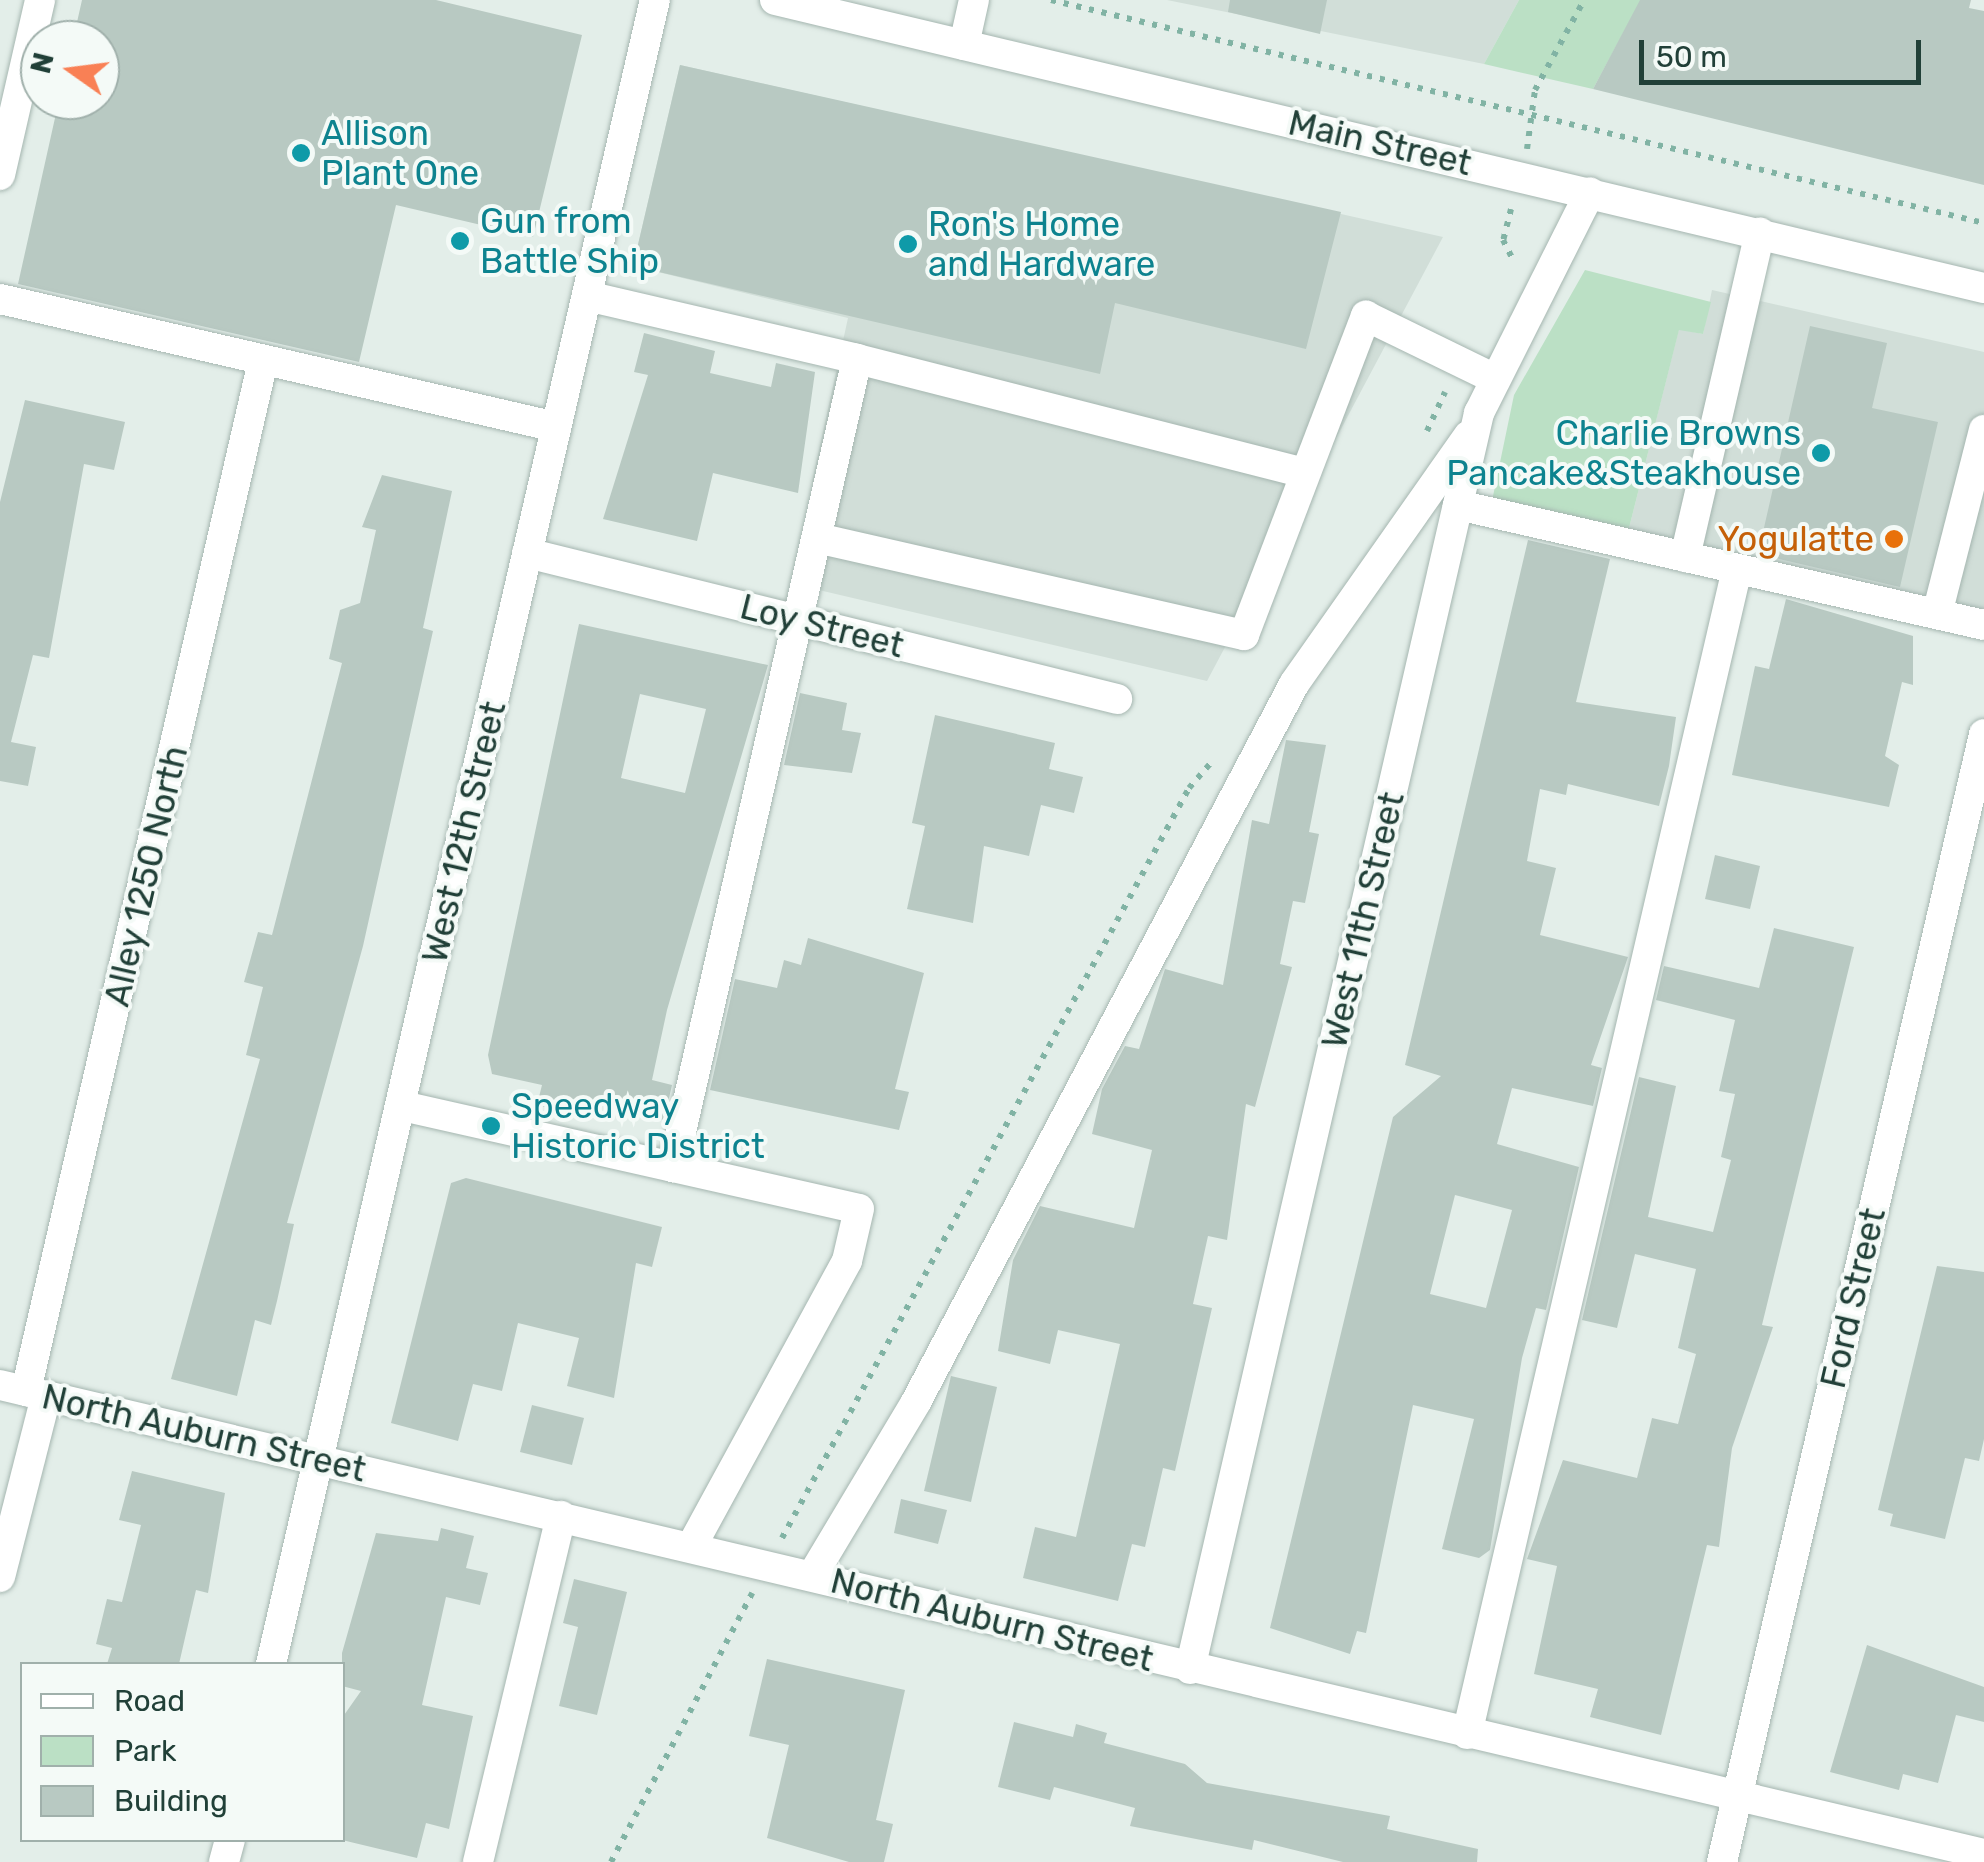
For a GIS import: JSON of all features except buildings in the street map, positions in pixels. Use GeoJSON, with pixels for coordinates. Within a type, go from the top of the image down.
{"type":"FeatureCollection","features":[{"type":"Feature","properties":{"kind":"street"},"geometry":{"type":"LineString","coordinates":[[1,163],[40,0]]}},
{"type":"Feature","properties":{"kind":"street","name":"West 12th Street"},"geometry":{"type":"LineString","coordinates":[[272,1662],[655,0]]}},
{"type":"Feature","properties":{"kind":"street","name":"Main Street"},"geometry":{"type":"LineString","coordinates":[[775,0],[1984,288]]}},
{"type":"Feature","properties":{"kind":"street"},"geometry":{"type":"LineString","coordinates":[[964,45],[974,0]]}},
{"type":"Feature","properties":{"kind":"street","name":"West 11th Street"},"geometry":{"type":"LineString","coordinates":[[1190,1668],[1477,423],[1493,378],[1590,192]]}},
{"type":"Feature","properties":{"kind":"street"},"geometry":{"type":"LineString","coordinates":[[1685,557],[1760,234]]}},
{"type":"Feature","properties":{"kind":"street"},"geometry":{"type":"LineString","coordinates":[[587,296],[858,358],[1306,473]]}},
{"type":"Feature","properties":{"kind":"street"},"geometry":{"type":"LineString","coordinates":[[0,299],[556,427]]}},
{"type":"Feature","properties":{"kind":"street"},"geometry":{"type":"LineString","coordinates":[[817,538],[1244,634],[1366,316],[1493,378]]}},
{"type":"Feature","properties":{"kind":"street"},"geometry":{"type":"LineString","coordinates":[[673,1167],[858,358]]}},
{"type":"Feature","properties":{"kind":"street","name":"Alley 1250 North"},"geometry":{"type":"LineString","coordinates":[[0,1577],[24,1391],[263,361]]}},
{"type":"Feature","properties":{"kind":"street"},"geometry":{"type":"LineString","coordinates":[[812,1576],[916,1402],[1294,684],[1477,423]]}},
{"type":"Feature","properties":{"kind":"street"},"geometry":{"type":"LineString","coordinates":[[1937,614],[1984,430]]}},
{"type":"Feature","properties":{"kind":"street"},"geometry":{"type":"LineString","coordinates":[[1458,505],[1984,625]]}},
{"type":"Feature","properties":{"kind":"street","name":"Loy Street"},"geometry":{"type":"LineString","coordinates":[[527,553],[1117,698]]}},
{"type":"Feature","properties":{"kind":"street"},"geometry":{"type":"LineString","coordinates":[[1468,1734],[1736,569]]}},
{"type":"Feature","properties":{"kind":"street","name":"Ford Street"},"geometry":{"type":"LineString","coordinates":[[1722,1862],[1984,734]]}},
{"type":"Feature","properties":{"kind":"street"},"geometry":{"type":"LineString","coordinates":[[402,1106],[859,1209],[847,1261],[691,1546]]}},
{"type":"Feature","properties":{"kind":"street","name":"North Auburn Street"},"geometry":{"type":"LineString","coordinates":[[24,1391],[1984,1854]]}},
{"type":"Feature","properties":{"kind":"street"},"geometry":{"type":"LineString","coordinates":[[478,1862],[561,1516]]}},
{"type":"Feature","properties":{"kind":"path"},"geometry":{"type":"LineString","coordinates":[[1051,0],[1984,222]]}},
{"type":"Feature","properties":{"kind":"path"},"geometry":{"type":"LineString","coordinates":[[1507,276],[1516,259],[1503,240],[1537,117],[1535,90],[1584,0]]}},
{"type":"Feature","properties":{"kind":"path"},"geometry":{"type":"LineString","coordinates":[[1423,438],[1462,360]]}},
{"type":"Feature","properties":{"kind":"path"},"geometry":{"type":"LineString","coordinates":[[610,1862],[1188,788],[1216,758]]}},
{"type":"Feature","properties":{"kind":"shaded area"},"geometry":{"type":"Polygon","coordinates":[[[1167,0],[1519,0],[1484,64],[1167,0]]]}},
{"type":"Feature","properties":{"kind":"shaded area"},"geometry":{"type":"Polygon","coordinates":[[[680,65],[1443,237],[1207,681],[806,587],[828,491],[812,482],[848,318],[633,266],[680,65]]]}},
{"type":"Feature","properties":{"kind":"shaded area"},"geometry":{"type":"Polygon","coordinates":[[[1712,290],[1984,352],[1984,618],[1628,532],[1679,329],[1703,334],[1712,290]]]}},
{"type":"Feature","properties":{"kind":"green space"},"geometry":{"type":"Polygon","coordinates":[[[1519,0],[1641,0],[1593,89],[1484,64],[1519,0]]]}},
{"type":"Feature","properties":{"kind":"green space"},"geometry":{"type":"Polygon","coordinates":[[[1585,270],[1711,302],[1703,334],[1679,330],[1628,532],[1492,501],[1514,395],[1585,270]]]}},
{"type":"Feature","properties":{"kind":"place","name":"Allison Plant One"},"geometry":{"type":"Point","coordinates":[301,153]}},
{"type":"Feature","properties":{"kind":"place","name":"Gun from Battle Ship"},"geometry":{"type":"Point","coordinates":[460,241]}},
{"type":"Feature","properties":{"kind":"place","name":"Ron's Home and Hardware"},"geometry":{"type":"Point","coordinates":[908,244]}},
{"type":"Feature","properties":{"kind":"place","name":"Charlie Browns Pancake&Steakhouse"},"geometry":{"type":"Point","coordinates":[1821,453]}},
{"type":"Feature","properties":{"kind":"place","name":"Yogulatte"},"geometry":{"type":"Point","coordinates":[1894,539]}},
{"type":"Feature","properties":{"kind":"place","name":"Speedway Historic District"},"geometry":{"type":"Point","coordinates":[491,1126]}}]}
